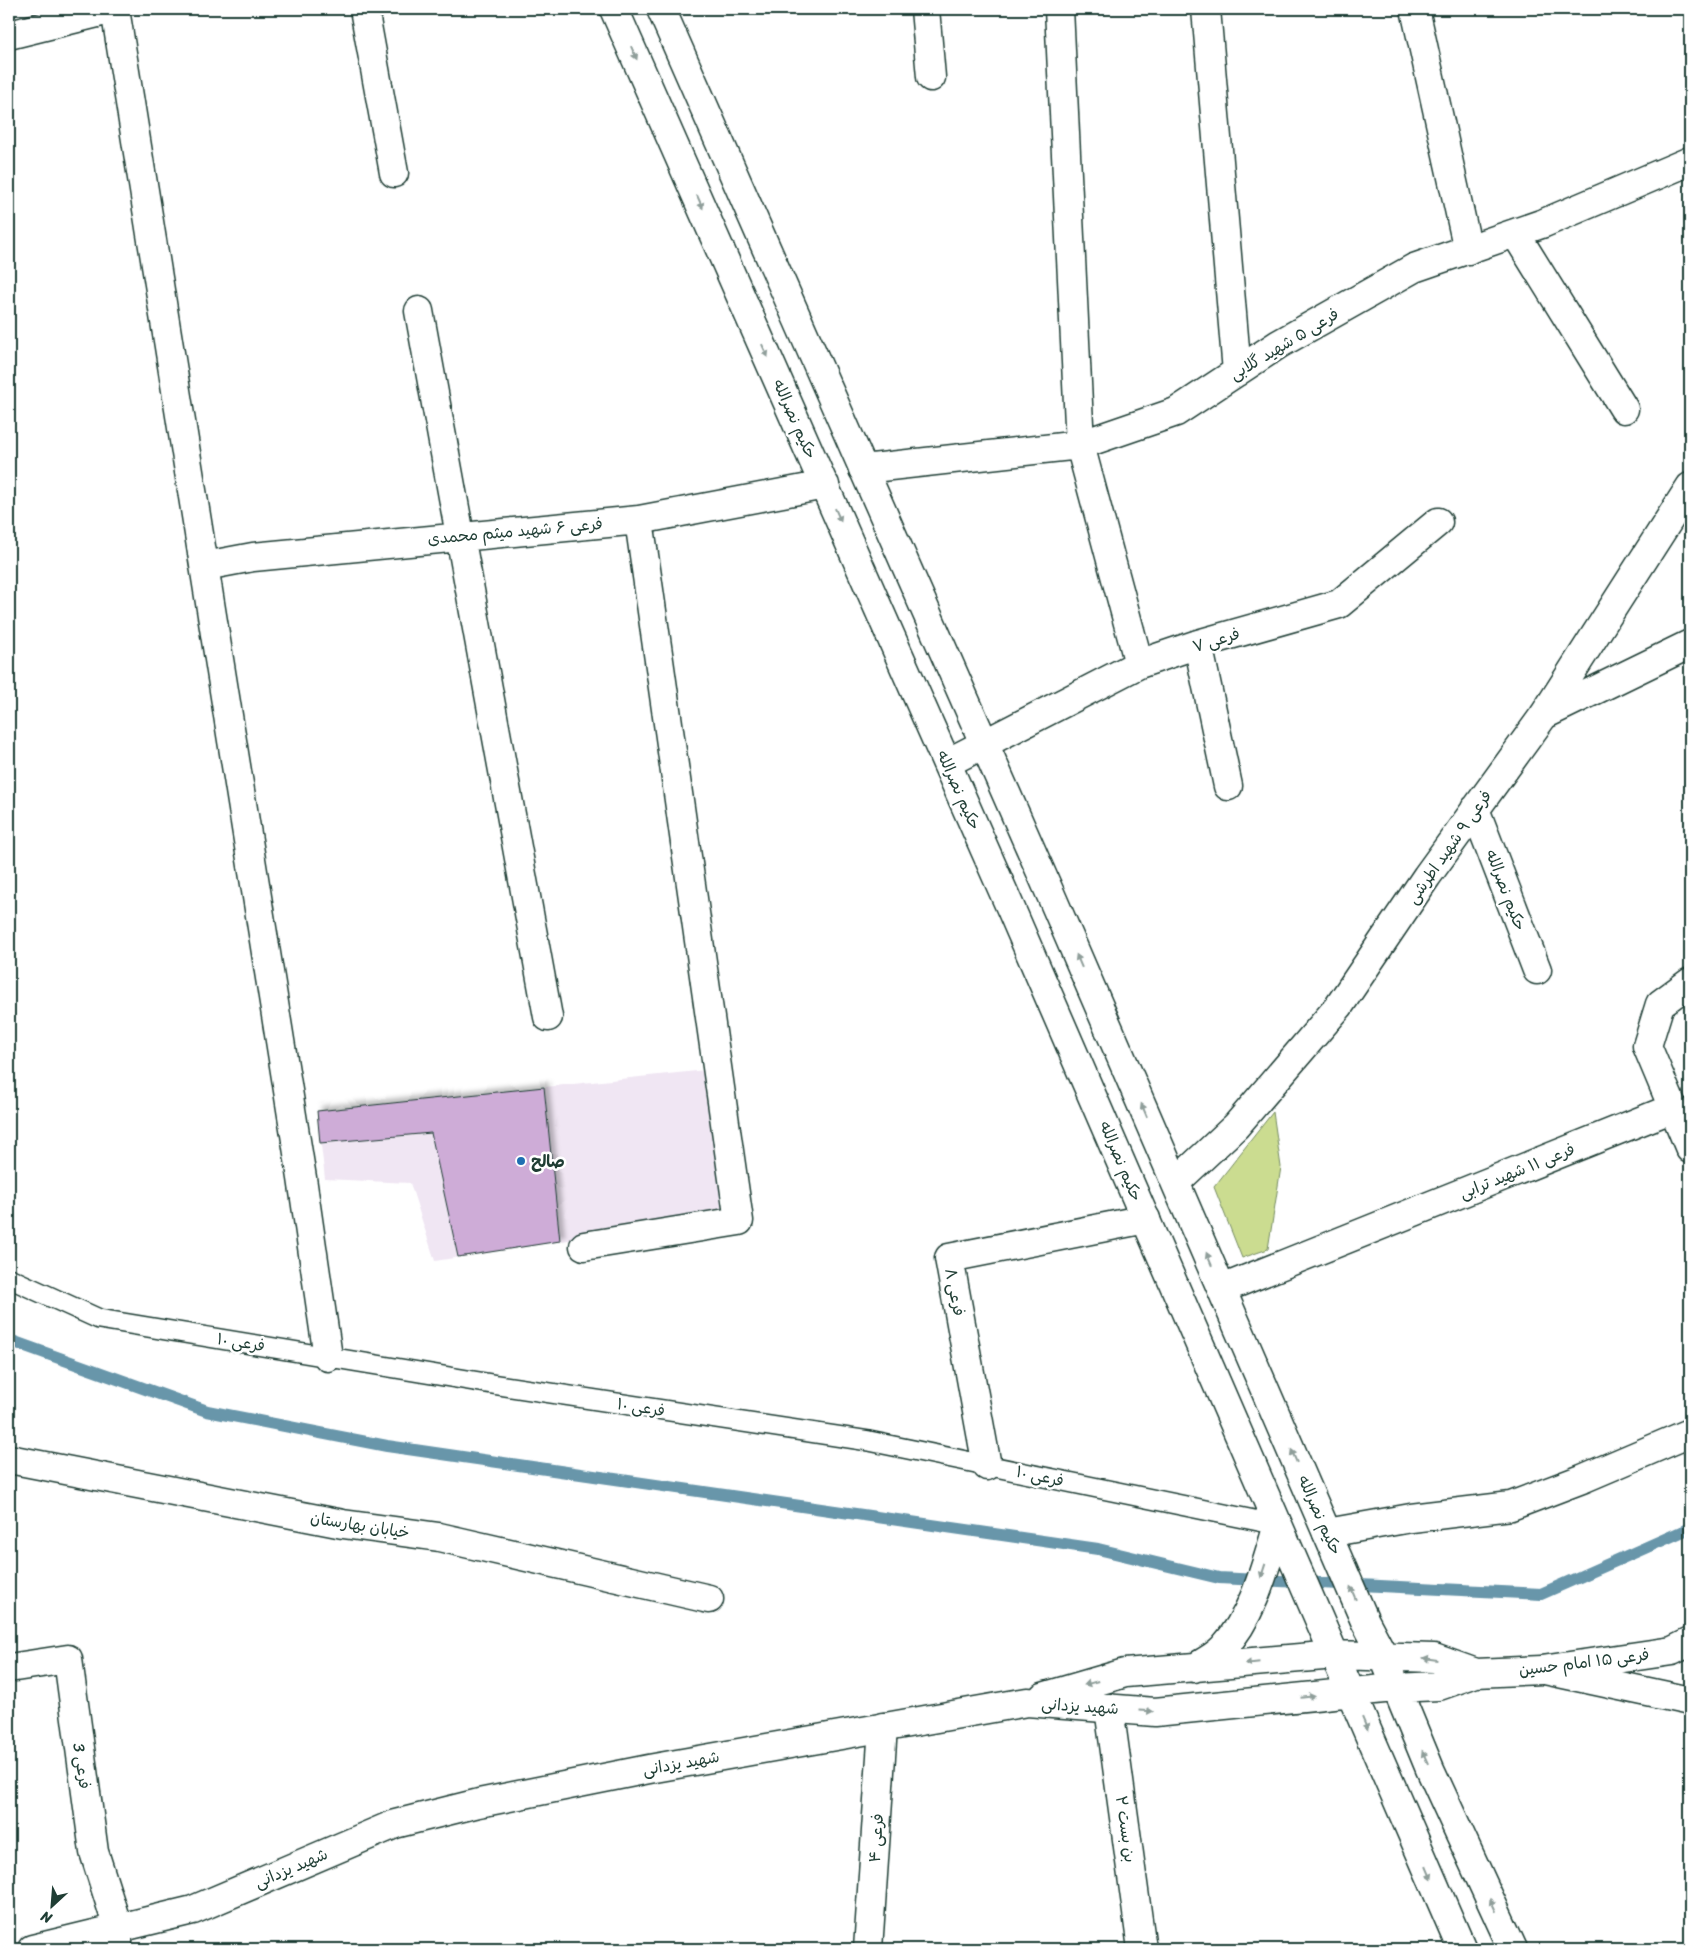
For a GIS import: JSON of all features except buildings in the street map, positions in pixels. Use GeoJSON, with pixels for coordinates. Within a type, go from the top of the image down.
{"type":"FeatureCollection","features":[{"type":"Feature","properties":{"kind":"street"},"geometry":{"type":"LineString","coordinates":[[9,35],[115,9],[302,1178],[328,1357]]}},
{"type":"Feature","properties":{"kind":"street"},"geometry":{"type":"LineString","coordinates":[[364,9],[394,173]]}},
{"type":"Feature","properties":{"kind":"street","name":"حکیم نصرالله"},"geometry":{"type":"LineString","coordinates":[[614,9],[947,763],[1335,1655]]}},
{"type":"Feature","properties":{"kind":"street","name":"حکیم نصرالله"},"geometry":{"type":"LineString","coordinates":[[661,9],[1176,1182],[1365,1621],[1383,1655]]}},
{"type":"Feature","properties":{"kind":"street"},"geometry":{"type":"LineString","coordinates":[[925,9],[931,77]]}},
{"type":"Feature","properties":{"kind":"street"},"geometry":{"type":"LineString","coordinates":[[1059,9],[1080,445],[1139,664]]}},
{"type":"Feature","properties":{"kind":"street"},"geometry":{"type":"LineString","coordinates":[[1206,9],[1237,372]]}},
{"type":"Feature","properties":{"kind":"street"},"geometry":{"type":"LineString","coordinates":[[1415,9],[1468,250]]}},
{"type":"Feature","properties":{"kind":"street","name":"فرعی ۵ شهید گلابی"},"geometry":{"type":"LineString","coordinates":[[825,485],[863,469],[1080,445],[1176,412],[1279,344],[1414,268],[1544,224],[1690,161]]}},
{"type":"Feature","properties":{"kind":"street"},"geometry":{"type":"LineString","coordinates":[[1515,234],[1624,409]]}},
{"type":"Feature","properties":{"kind":"street"},"geometry":{"type":"LineString","coordinates":[[419,311],[548,1017]]}},
{"type":"Feature","properties":{"kind":"street","name":"فرعی ۶ شهید میثم محمدی"},"geometry":{"type":"LineString","coordinates":[[205,566],[253,557],[639,520],[825,485]]}},
{"type":"Feature","properties":{"kind":"street","name":"فرعی ۹ شهید اطرشی"},"geometry":{"type":"LineString","coordinates":[[1146,1219],[1176,1182],[1236,1126],[1339,1006],[1427,876],[1544,714],[1690,487]]}},
{"type":"Feature","properties":{"kind":"street"},"geometry":{"type":"LineString","coordinates":[[584,1246],[739,1221],[639,520]]}},
{"type":"Feature","properties":{"kind":"street","name":"فرعی ۷"},"geometry":{"type":"LineString","coordinates":[[947,763],[1139,664],[1198,644],[1339,604],[1438,522]]}},
{"type":"Feature","properties":{"kind":"street"},"geometry":{"type":"LineString","coordinates":[[1198,644],[1228,786]]}},
{"type":"Feature","properties":{"kind":"street"},"geometry":{"type":"LineString","coordinates":[[1544,714],[1690,644]]}},
{"type":"Feature","properties":{"kind":"street","name":"حکیم نصرالله"},"geometry":{"type":"LineString","coordinates":[[1475,809],[1537,970]]}},
{"type":"Feature","properties":{"kind":"street"},"geometry":{"type":"LineString","coordinates":[[1690,982],[1660,1004],[1647,1046],[1690,1149]]}},
{"type":"Feature","properties":{"kind":"street","name":"فرعی ۱۱ شهید ترابی"},"geometry":{"type":"LineString","coordinates":[[1222,1289],[1673,1108]]}},
{"type":"Feature","properties":{"kind":"street","name":"فرعی ۸"},"geometry":{"type":"LineString","coordinates":[[987,1466],[949,1258],[1146,1219]]}},
{"type":"Feature","properties":{"kind":"street"},"geometry":{"type":"LineString","coordinates":[[1327,1533],[1411,1518],[1511,1506],[1582,1479],[1690,1433]]}},
{"type":"Feature","properties":{"kind":"street","name":"خیابان بهارستان"},"geometry":{"type":"LineString","coordinates":[[9,1459],[334,1522],[439,1537],[709,1599]]}},
{"type":"Feature","properties":{"kind":"street"},"geometry":{"type":"LineString","coordinates":[[1192,1669],[1222,1650],[1241,1627],[1255,1596],[1278,1525]]}},
{"type":"Feature","properties":{"kind":"street","name":"فرعی ۱۵ امام حسین"},"geometry":{"type":"LineString","coordinates":[[1394,1688],[1439,1686],[1476,1673],[1542,1670],[1672,1651],[1690,1642]]}},
{"type":"Feature","properties":{"kind":"street"},"geometry":{"type":"LineString","coordinates":[[1335,1655],[1462,1949]]}},
{"type":"Feature","properties":{"kind":"street","name":"فرعی ۱۵ امام حسین"},"geometry":{"type":"LineString","coordinates":[[1028,1702],[1125,1674],[1335,1655],[1434,1658],[1476,1673]]}},
{"type":"Feature","properties":{"kind":"street"},"geometry":{"type":"LineString","coordinates":[[1383,1655],[1394,1688],[1513,1949]]}},
{"type":"Feature","properties":{"kind":"street","name":"فرعی 3"},"geometry":{"type":"LineString","coordinates":[[9,1668],[68,1659],[94,1852],[118,1939]]}},
{"type":"Feature","properties":{"kind":"street"},"geometry":{"type":"LineString","coordinates":[[1542,1670],[1690,1701]]}},
{"type":"Feature","properties":{"kind":"street","name":"شهید یزدانی"},"geometry":{"type":"LineString","coordinates":[[32,1949],[118,1939],[193,1910],[395,1824],[479,1803],[545,1790],[1028,1702],[1156,1712],[1394,1688]]}},
{"type":"Feature","properties":{"kind":"street","name":"بن بست ۲"},"geometry":{"type":"LineString","coordinates":[[1109,1708],[1142,1949]]}},
{"type":"Feature","properties":{"kind":"street","name":"فرعی ۴"},"geometry":{"type":"LineString","coordinates":[[868,1949],[883,1727]]}},
{"type":"Feature","properties":{"kind":"lane","name":"فرعی ۱۰"},"geometry":{"type":"LineString","coordinates":[[9,1278],[98,1318],[328,1357],[869,1441],[1278,1525]]}},
{"type":"Feature","properties":{"kind":"shaded area","name":"صالح"},"geometry":{"type":"Polygon","coordinates":[[[706,1070],[726,1215],[435,1261],[410,1183],[325,1179],[317,1111],[706,1070]]]}},
{"type":"Feature","properties":{"kind":"green space"},"geometry":{"type":"Polygon","coordinates":[[[1273,1112],[1281,1167],[1268,1249],[1242,1258],[1214,1187],[1273,1112]]]}},
{"type":"Feature","properties":{"kind":"waterway"},"geometry":{"type":"LineString","coordinates":[[9,1340],[207,1411],[387,1446],[1098,1549],[1219,1578],[1541,1594],[1690,1528]]}},
{"type":"Feature","properties":{"kind":"place","name":"صالح"},"geometry":{"type":"Point","coordinates":[521,1161]}}]}
